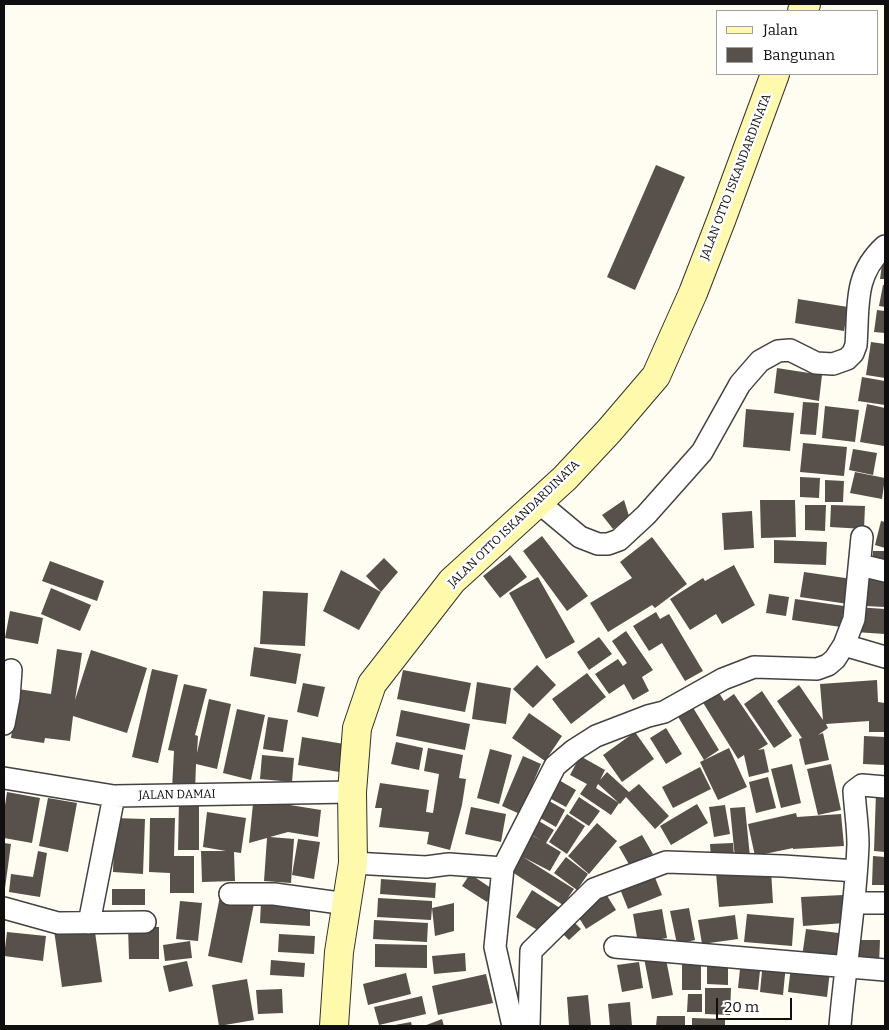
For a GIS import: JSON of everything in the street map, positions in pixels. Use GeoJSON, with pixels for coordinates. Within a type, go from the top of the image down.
{"type":"FeatureCollection","features":[{"type":"Feature","properties":{"kind":"main road","name":"JALAN OTTO ISKANDARDINATA"},"geometry":{"type":"LineString","coordinates":[[334,1026],[339,952],[353,863],[352,792],[357,728],[372,684],[452,581],[564,478],[656,376],[693,293],[775,75]]}},
{"type":"Feature","properties":{"kind":"street"},"geometry":{"type":"LineString","coordinates":[[538,502],[580,537],[598,544],[608,544],[619,540],[646,514],[702,452],[740,384],[760,361],[778,351],[790,350],[816,363],[833,364],[847,359],[853,353],[856,345],[860,283],[869,264],[885,246]]}},
{"type":"Feature","properties":{"kind":"street"},"geometry":{"type":"LineString","coordinates":[[513,1026],[495,947],[503,868],[555,766],[574,750],[596,736],[648,716],[664,712],[722,679],[754,667],[817,669],[828,665],[844,645],[854,619],[862,537]]}},
{"type":"Feature","properties":{"kind":"street"},"geometry":{"type":"LineString","coordinates":[[860,565],[885,571]]}},
{"type":"Feature","properties":{"kind":"street"},"geometry":{"type":"LineString","coordinates":[[844,645],[885,657]]}},
{"type":"Feature","properties":{"kind":"street"},"geometry":{"type":"LineString","coordinates":[[4,724],[9,698],[11,670]]}},
{"type":"Feature","properties":{"kind":"street","name":"JALAN DAMAI"},"geometry":{"type":"LineString","coordinates":[[4,778],[114,796],[352,792]]}},
{"type":"Feature","properties":{"kind":"street"},"geometry":{"type":"LineString","coordinates":[[840,1026],[845,967],[855,903],[858,842],[854,791],[862,785],[885,787]]}},
{"type":"Feature","properties":{"kind":"street"},"geometry":{"type":"LineString","coordinates":[[90,923],[114,796]]}},
{"type":"Feature","properties":{"kind":"street"},"geometry":{"type":"LineString","coordinates":[[529,1026],[531,951],[594,889],[666,862],[783,866],[856,871]]}},
{"type":"Feature","properties":{"kind":"street"},"geometry":{"type":"LineString","coordinates":[[353,863],[426,867],[449,864],[503,868]]}},
{"type":"Feature","properties":{"kind":"street"},"geometry":{"type":"LineString","coordinates":[[230,894],[274,894],[346,904]]}},
{"type":"Feature","properties":{"kind":"street"},"geometry":{"type":"LineString","coordinates":[[855,903],[885,903]]}},
{"type":"Feature","properties":{"kind":"street"},"geometry":{"type":"LineString","coordinates":[[4,908],[58,922],[145,922]]}},
{"type":"Feature","properties":{"kind":"street"},"geometry":{"type":"LineString","coordinates":[[615,947],[885,970]]}},
{"type":"Feature","properties":{"kind":"building"},"geometry":{"type":"Polygon","coordinates":[[[656,165],[685,177],[635,290],[607,277],[656,165]]]}},
{"type":"Feature","properties":{"kind":"building"},"geometry":{"type":"Polygon","coordinates":[[[883,257],[885,257],[885,279],[880,279],[883,257]]]}},
{"type":"Feature","properties":{"kind":"building"},"geometry":{"type":"Polygon","coordinates":[[[883,285],[885,285],[885,307],[879,306],[883,285]]]}},
{"type":"Feature","properties":{"kind":"building"},"geometry":{"type":"Polygon","coordinates":[[[798,299],[848,307],[844,331],[795,323],[798,299]]]}},
{"type":"Feature","properties":{"kind":"building"},"geometry":{"type":"Polygon","coordinates":[[[877,310],[885,311],[885,333],[874,332],[877,310]]]}},
{"type":"Feature","properties":{"kind":"building"},"geometry":{"type":"Polygon","coordinates":[[[871,342],[885,344],[885,378],[866,375],[871,342]]]}},
{"type":"Feature","properties":{"kind":"building"},"geometry":{"type":"Polygon","coordinates":[[[777,368],[822,375],[819,401],[774,393],[777,368]]]}},
{"type":"Feature","properties":{"kind":"building"},"geometry":{"type":"Polygon","coordinates":[[[862,377],[885,381],[885,405],[858,401],[862,377]]]}},
{"type":"Feature","properties":{"kind":"building"},"geometry":{"type":"Polygon","coordinates":[[[803,402],[819,403],[816,435],[800,434],[803,402]]]}},
{"type":"Feature","properties":{"kind":"building"},"geometry":{"type":"Polygon","coordinates":[[[867,404],[885,408],[884,446],[860,442],[867,404]]]}},
{"type":"Feature","properties":{"kind":"building"},"geometry":{"type":"Polygon","coordinates":[[[825,406],[859,410],[855,442],[822,438],[825,406]]]}},
{"type":"Feature","properties":{"kind":"building"},"geometry":{"type":"Polygon","coordinates":[[[746,409],[794,413],[790,451],[743,447],[746,409]]]}},
{"type":"Feature","properties":{"kind":"building"},"geometry":{"type":"Polygon","coordinates":[[[803,443],[847,447],[844,476],[800,472],[803,443]]]}},
{"type":"Feature","properties":{"kind":"building"},"geometry":{"type":"Polygon","coordinates":[[[853,449],[877,453],[873,475],[849,470],[853,449]]]}},
{"type":"Feature","properties":{"kind":"building"},"geometry":{"type":"Polygon","coordinates":[[[855,472],[885,478],[882,499],[850,493],[855,472]]]}},
{"type":"Feature","properties":{"kind":"building"},"geometry":{"type":"Polygon","coordinates":[[[800,477],[820,478],[819,498],[800,497],[800,477]]]}},
{"type":"Feature","properties":{"kind":"building"},"geometry":{"type":"Polygon","coordinates":[[[825,480],[844,481],[843,502],[825,502],[825,480]]]}},
{"type":"Feature","properties":{"kind":"building"},"geometry":{"type":"Polygon","coordinates":[[[624,500],[629,516],[613,529],[602,515],[624,500]]]}},
{"type":"Feature","properties":{"kind":"building"},"geometry":{"type":"Polygon","coordinates":[[[760,500],[795,500],[796,537],[761,538],[760,500]]]}},
{"type":"Feature","properties":{"kind":"building"},"geometry":{"type":"Polygon","coordinates":[[[805,505],[826,505],[825,531],[805,530],[805,505]]]}},
{"type":"Feature","properties":{"kind":"building"},"geometry":{"type":"Polygon","coordinates":[[[831,505],[865,506],[864,529],[830,527],[831,505]]]}},
{"type":"Feature","properties":{"kind":"building"},"geometry":{"type":"Polygon","coordinates":[[[752,511],[754,548],[724,550],[722,513],[752,511]]]}},
{"type":"Feature","properties":{"kind":"building"},"geometry":{"type":"Polygon","coordinates":[[[881,521],[885,522],[885,548],[875,545],[881,521]]]}},
{"type":"Feature","properties":{"kind":"building"},"geometry":{"type":"Polygon","coordinates":[[[542,536],[588,596],[567,611],[523,551],[542,536]]]}},
{"type":"Feature","properties":{"kind":"building"},"geometry":{"type":"Polygon","coordinates":[[[652,537],[687,584],[655,608],[652,605],[608,632],[590,603],[632,578],[620,562],[652,537]]]}},
{"type":"Feature","properties":{"kind":"building"},"geometry":{"type":"Polygon","coordinates":[[[774,540],[827,542],[826,565],[774,563],[774,540]]]}},
{"type":"Feature","properties":{"kind":"building"},"geometry":{"type":"Polygon","coordinates":[[[873,551],[885,551],[885,566],[872,566],[873,551]]]}},
{"type":"Feature","properties":{"kind":"building"},"geometry":{"type":"Polygon","coordinates":[[[510,555],[527,577],[500,598],[483,576],[510,555]]]}},
{"type":"Feature","properties":{"kind":"building"},"geometry":{"type":"Polygon","coordinates":[[[384,558],[398,572],[381,592],[366,576],[384,558]]]}},
{"type":"Feature","properties":{"kind":"building"},"geometry":{"type":"Polygon","coordinates":[[[50,561],[104,581],[97,601],[42,581],[50,561]]]}},
{"type":"Feature","properties":{"kind":"building"},"geometry":{"type":"Polygon","coordinates":[[[734,565],[755,605],[722,624],[716,614],[690,630],[670,599],[703,578],[705,581],[734,565]]]}},
{"type":"Feature","properties":{"kind":"building"},"geometry":{"type":"Polygon","coordinates":[[[341,570],[381,592],[359,630],[323,611],[341,570]]]}},
{"type":"Feature","properties":{"kind":"building"},"geometry":{"type":"Polygon","coordinates":[[[804,572],[859,580],[855,605],[800,597],[804,572]]]}},
{"type":"Feature","properties":{"kind":"building"},"geometry":{"type":"Polygon","coordinates":[[[538,577],[575,642],[546,659],[509,593],[538,577]]]}},
{"type":"Feature","properties":{"kind":"building"},"geometry":{"type":"Polygon","coordinates":[[[867,579],[885,580],[885,607],[865,606],[867,579]]]}},
{"type":"Feature","properties":{"kind":"building"},"geometry":{"type":"Polygon","coordinates":[[[51,588],[91,605],[80,631],[41,614],[51,588]]]}},
{"type":"Feature","properties":{"kind":"building"},"geometry":{"type":"Polygon","coordinates":[[[263,591],[308,593],[305,646],[260,644],[263,591]]]}},
{"type":"Feature","properties":{"kind":"building"},"geometry":{"type":"Polygon","coordinates":[[[769,594],[789,597],[786,616],[766,613],[769,594]]]}},
{"type":"Feature","properties":{"kind":"building"},"geometry":{"type":"Polygon","coordinates":[[[795,599],[844,606],[841,627],[792,620],[795,599]]]}},
{"type":"Feature","properties":{"kind":"building"},"geometry":{"type":"Polygon","coordinates":[[[856,607],[885,609],[885,634],[855,632],[856,607]]]}},
{"type":"Feature","properties":{"kind":"building"},"geometry":{"type":"Polygon","coordinates":[[[10,611],[43,618],[38,644],[5,638],[10,611]]]}},
{"type":"Feature","properties":{"kind":"building"},"geometry":{"type":"Polygon","coordinates":[[[656,612],[660,619],[669,614],[703,671],[685,681],[662,643],[649,651],[633,626],[656,612]]]}},
{"type":"Feature","properties":{"kind":"building"},"geometry":{"type":"Polygon","coordinates":[[[626,631],[653,670],[642,677],[649,691],[633,700],[624,684],[609,694],[595,674],[618,659],[623,666],[627,663],[612,641],[626,631]]]}},
{"type":"Feature","properties":{"kind":"building"},"geometry":{"type":"Polygon","coordinates":[[[599,637],[612,654],[589,670],[577,652],[599,637]]]}},
{"type":"Feature","properties":{"kind":"building"},"geometry":{"type":"Polygon","coordinates":[[[254,647],[301,654],[296,684],[250,676],[254,647]]]}},
{"type":"Feature","properties":{"kind":"building"},"geometry":{"type":"Polygon","coordinates":[[[57,649],[82,653],[75,700],[91,650],[147,668],[127,733],[73,716],[70,741],[45,738],[44,743],[11,738],[18,689],[51,694],[57,649]]]}},
{"type":"Feature","properties":{"kind":"building"},"geometry":{"type":"Polygon","coordinates":[[[537,665],[556,685],[533,708],[513,689],[537,665]]]}},
{"type":"Feature","properties":{"kind":"building"},"geometry":{"type":"Polygon","coordinates":[[[152,669],[178,675],[158,763],[132,757],[152,669]]]}},
{"type":"Feature","properties":{"kind":"building"},"geometry":{"type":"Polygon","coordinates":[[[403,670],[471,683],[465,712],[397,699],[403,670]]]}},
{"type":"Feature","properties":{"kind":"building"},"geometry":{"type":"Polygon","coordinates":[[[587,673],[606,697],[571,724],[552,699],[587,673]]]}},
{"type":"Feature","properties":{"kind":"building"},"geometry":{"type":"Polygon","coordinates":[[[877,680],[878,702],[885,703],[885,732],[869,732],[869,721],[826,724],[828,728],[818,735],[823,733],[829,760],[805,765],[799,739],[802,738],[777,701],[799,685],[823,720],[820,684],[877,680]]]}},
{"type":"Feature","properties":{"kind":"building"},"geometry":{"type":"Polygon","coordinates":[[[477,682],[511,688],[506,724],[472,719],[477,682]]]}},
{"type":"Feature","properties":{"kind":"building"},"geometry":{"type":"Polygon","coordinates":[[[303,683],[325,687],[318,717],[297,712],[303,683]]]}},
{"type":"Feature","properties":{"kind":"building"},"geometry":{"type":"Polygon","coordinates":[[[184,684],[207,689],[195,735],[198,736],[197,753],[209,699],[231,704],[217,769],[196,764],[195,791],[172,789],[174,751],[168,750],[184,684]]]}},
{"type":"Feature","properties":{"kind":"building"},"geometry":{"type":"Polygon","coordinates":[[[718,691],[724,701],[734,694],[768,744],[758,750],[764,749],[769,772],[749,777],[744,755],[738,759],[702,701],[718,691]]]}},
{"type":"Feature","properties":{"kind":"building"},"geometry":{"type":"Polygon","coordinates":[[[762,691],[792,736],[774,748],[744,704],[762,691]]]}},
{"type":"Feature","properties":{"kind":"building"},"geometry":{"type":"Polygon","coordinates":[[[692,706],[719,750],[704,760],[677,715],[692,706]]]}},
{"type":"Feature","properties":{"kind":"building"},"geometry":{"type":"Polygon","coordinates":[[[237,709],[265,715],[251,780],[223,773],[237,709]]]}},
{"type":"Feature","properties":{"kind":"building"},"geometry":{"type":"Polygon","coordinates":[[[401,710],[470,724],[465,750],[396,736],[401,710]]]}},
{"type":"Feature","properties":{"kind":"building"},"geometry":{"type":"Polygon","coordinates":[[[529,713],[562,736],[545,761],[512,738],[529,713]]]}},
{"type":"Feature","properties":{"kind":"building"},"geometry":{"type":"Polygon","coordinates":[[[268,717],[288,720],[283,752],[263,749],[268,717]]]}},
{"type":"Feature","properties":{"kind":"building"},"geometry":{"type":"Polygon","coordinates":[[[666,728],[682,754],[666,764],[650,738],[666,728]]]}},
{"type":"Feature","properties":{"kind":"building"},"geometry":{"type":"Polygon","coordinates":[[[635,732],[654,759],[622,782],[603,755],[635,732]]]}},
{"type":"Feature","properties":{"kind":"building"},"geometry":{"type":"Polygon","coordinates":[[[864,736],[885,737],[885,765],[863,764],[864,736]]]}},
{"type":"Feature","properties":{"kind":"building"},"geometry":{"type":"Polygon","coordinates":[[[302,737],[350,745],[345,773],[298,765],[302,737]]]}},
{"type":"Feature","properties":{"kind":"building"},"geometry":{"type":"Polygon","coordinates":[[[396,742],[423,748],[419,770],[391,764],[396,742]]]}},
{"type":"Feature","properties":{"kind":"building"},"geometry":{"type":"Polygon","coordinates":[[[428,748],[463,755],[459,778],[466,779],[462,805],[450,850],[427,844],[429,832],[379,827],[382,808],[375,808],[380,783],[429,790],[426,812],[433,813],[439,774],[424,771],[428,748]]]}},
{"type":"Feature","properties":{"kind":"building"},"geometry":{"type":"Polygon","coordinates":[[[729,748],[747,787],[718,800],[700,762],[729,748]]]}},
{"type":"Feature","properties":{"kind":"building"},"geometry":{"type":"Polygon","coordinates":[[[490,749],[512,755],[499,804],[477,798],[490,749]]]}},
{"type":"Feature","properties":{"kind":"building"},"geometry":{"type":"Polygon","coordinates":[[[262,755],[294,758],[292,782],[260,779],[262,755]]]}},
{"type":"Feature","properties":{"kind":"building"},"geometry":{"type":"Polygon","coordinates":[[[523,756],[541,764],[520,814],[502,806],[523,756]]]}},
{"type":"Feature","properties":{"kind":"building"},"geometry":{"type":"Polygon","coordinates":[[[580,756],[605,770],[600,780],[607,772],[629,792],[639,784],[669,816],[655,829],[626,797],[619,803],[611,815],[580,794],[587,784],[570,775],[580,756]],[[598,784],[596,788],[619,803],[598,784]]]}},
{"type":"Feature","properties":{"kind":"building"},"geometry":{"type":"Polygon","coordinates":[[[792,764],[801,803],[781,808],[771,769],[792,764]]]}},
{"type":"Feature","properties":{"kind":"building"},"geometry":{"type":"Polygon","coordinates":[[[831,764],[841,810],[818,815],[807,769],[831,764]]]}},
{"type":"Feature","properties":{"kind":"building"},"geometry":{"type":"Polygon","coordinates":[[[700,767],[711,789],[673,808],[662,787],[700,767]]]}},
{"type":"Feature","properties":{"kind":"building"},"geometry":{"type":"Polygon","coordinates":[[[552,776],[576,790],[566,807],[542,794],[552,776]]]}},
{"type":"Feature","properties":{"kind":"building"},"geometry":{"type":"Polygon","coordinates":[[[768,777],[776,808],[756,813],[749,782],[768,777]]]}},
{"type":"Feature","properties":{"kind":"building"},"geometry":{"type":"Polygon","coordinates":[[[7,792],[40,798],[32,843],[4,838],[4,812],[7,792]]]}},
{"type":"Feature","properties":{"kind":"building"},"geometry":{"type":"Polygon","coordinates":[[[876,792],[885,792],[885,852],[874,851],[876,792]]]}},
{"type":"Feature","properties":{"kind":"building"},"geometry":{"type":"Polygon","coordinates":[[[542,797],[565,810],[556,827],[533,814],[542,797]]]}},
{"type":"Feature","properties":{"kind":"building"},"geometry":{"type":"Polygon","coordinates":[[[579,797],[600,811],[589,826],[569,813],[579,797]]]}},
{"type":"Feature","properties":{"kind":"building"},"geometry":{"type":"Polygon","coordinates":[[[48,798],[77,803],[68,852],[39,846],[48,798]]]}},
{"type":"Feature","properties":{"kind":"building"},"geometry":{"type":"Polygon","coordinates":[[[199,799],[199,850],[178,850],[179,800],[199,799]]]}},
{"type":"Feature","properties":{"kind":"building"},"geometry":{"type":"Polygon","coordinates":[[[253,804],[290,805],[321,810],[318,837],[288,832],[270,837],[294,839],[291,883],[264,881],[267,838],[249,843],[253,804]]]}},
{"type":"Feature","properties":{"kind":"building"},"geometry":{"type":"Polygon","coordinates":[[[697,804],[708,823],[671,845],[660,826],[697,804]]]}},
{"type":"Feature","properties":{"kind":"building"},"geometry":{"type":"Polygon","coordinates":[[[725,805],[730,834],[714,837],[709,807],[725,805]]]}},
{"type":"Feature","properties":{"kind":"building"},"geometry":{"type":"Polygon","coordinates":[[[471,807],[506,814],[501,842],[465,834],[471,807]]]}},
{"type":"Feature","properties":{"kind":"building"},"geometry":{"type":"Polygon","coordinates":[[[745,807],[750,857],[735,858],[730,808],[745,807]]]}},
{"type":"Feature","properties":{"kind":"building"},"geometry":{"type":"Polygon","coordinates":[[[207,812],[246,818],[241,853],[234,852],[235,881],[202,882],[201,851],[226,851],[203,847],[207,812]]]}},
{"type":"Feature","properties":{"kind":"building"},"geometry":{"type":"Polygon","coordinates":[[[796,813],[797,817],[841,814],[844,846],[793,848],[755,856],[748,824],[796,813]]]}},
{"type":"Feature","properties":{"kind":"building"},"geometry":{"type":"Polygon","coordinates":[[[567,814],[585,826],[567,854],[549,842],[567,814]]]}},
{"type":"Feature","properties":{"kind":"building"},"geometry":{"type":"Polygon","coordinates":[[[532,817],[554,830],[546,843],[561,852],[550,871],[523,857],[574,889],[563,905],[509,870],[528,833],[542,841],[524,830],[532,817]]]}},
{"type":"Feature","properties":{"kind":"building"},"geometry":{"type":"Polygon","coordinates":[[[115,818],[145,819],[143,874],[113,872],[115,818]]]}},
{"type":"Feature","properties":{"kind":"building"},"geometry":{"type":"Polygon","coordinates":[[[150,818],[175,818],[174,856],[194,856],[194,893],[170,893],[170,873],[149,872],[150,818]]]}},
{"type":"Feature","properties":{"kind":"building"},"geometry":{"type":"Polygon","coordinates":[[[597,823],[617,841],[589,874],[568,856],[597,823]]]}},
{"type":"Feature","properties":{"kind":"building"},"geometry":{"type":"Polygon","coordinates":[[[642,835],[653,854],[630,866],[619,847],[642,835]]]}},
{"type":"Feature","properties":{"kind":"building"},"geometry":{"type":"Polygon","coordinates":[[[298,839],[320,842],[314,879],[292,875],[298,839]]]}},
{"type":"Feature","properties":{"kind":"building"},"geometry":{"type":"Polygon","coordinates":[[[4,843],[11,844],[5,888],[4,888],[4,843]]]}},
{"type":"Feature","properties":{"kind":"building"},"geometry":{"type":"Polygon","coordinates":[[[733,843],[734,857],[711,859],[710,844],[733,843]]]}},
{"type":"Feature","properties":{"kind":"building"},"geometry":{"type":"Polygon","coordinates":[[[38,851],[47,853],[40,897],[9,892],[11,874],[33,877],[38,851]]]}},
{"type":"Feature","properties":{"kind":"building"},"geometry":{"type":"Polygon","coordinates":[[[873,856],[885,857],[885,885],[872,885],[873,856]]]}},
{"type":"Feature","properties":{"kind":"building"},"geometry":{"type":"Polygon","coordinates":[[[566,857],[588,874],[577,890],[554,873],[566,857]]]}},
{"type":"Feature","properties":{"kind":"building"},"geometry":{"type":"Polygon","coordinates":[[[652,870],[662,895],[628,909],[618,884],[652,870]]]}},
{"type":"Feature","properties":{"kind":"building"},"geometry":{"type":"Polygon","coordinates":[[[771,870],[773,903],[719,907],[716,873],[771,870]]]}},
{"type":"Feature","properties":{"kind":"building"},"geometry":{"type":"Polygon","coordinates":[[[470,874],[494,890],[487,902],[462,886],[470,874]]]}},
{"type":"Feature","properties":{"kind":"building"},"geometry":{"type":"Polygon","coordinates":[[[381,879],[436,883],[435,898],[380,894],[381,879]]]}},
{"type":"Feature","properties":{"kind":"building"},"geometry":{"type":"Polygon","coordinates":[[[112,889],[145,889],[145,905],[112,905],[112,889]]]}},
{"type":"Feature","properties":{"kind":"building"},"geometry":{"type":"Polygon","coordinates":[[[532,890],[560,908],[544,934],[516,917],[532,890]]]}},
{"type":"Feature","properties":{"kind":"building"},"geometry":{"type":"Polygon","coordinates":[[[606,894],[616,910],[586,929],[576,913],[606,894]]]}},
{"type":"Feature","properties":{"kind":"building"},"geometry":{"type":"Polygon","coordinates":[[[843,895],[845,923],[803,926],[801,897],[843,895]]]}},
{"type":"Feature","properties":{"kind":"building"},"geometry":{"type":"Polygon","coordinates":[[[220,896],[254,904],[242,963],[208,956],[220,896]]]}},
{"type":"Feature","properties":{"kind":"building"},"geometry":{"type":"Polygon","coordinates":[[[378,898],[432,901],[431,920],[377,917],[378,898]]]}},
{"type":"Feature","properties":{"kind":"building"},"geometry":{"type":"Polygon","coordinates":[[[180,901],[202,903],[198,941],[176,939],[180,901]]]}},
{"type":"Feature","properties":{"kind":"building"},"geometry":{"type":"Polygon","coordinates":[[[261,901],[310,904],[310,926],[260,923],[261,901]]]}},
{"type":"Feature","properties":{"kind":"building"},"geometry":{"type":"Polygon","coordinates":[[[454,903],[454,931],[435,936],[432,908],[454,903]]]}},
{"type":"Feature","properties":{"kind":"building"},"geometry":{"type":"Polygon","coordinates":[[[689,908],[695,940],[677,944],[670,911],[689,908]]]}},
{"type":"Feature","properties":{"kind":"building"},"geometry":{"type":"Polygon","coordinates":[[[662,909],[667,938],[638,943],[633,914],[662,909]]]}},
{"type":"Feature","properties":{"kind":"building"},"geometry":{"type":"Polygon","coordinates":[[[747,914],[794,918],[792,946],[744,942],[747,914]]]}},
{"type":"Feature","properties":{"kind":"building"},"geometry":{"type":"Polygon","coordinates":[[[735,915],[738,939],[702,944],[698,920],[735,915]]]}},
{"type":"Feature","properties":{"kind":"building"},"geometry":{"type":"Polygon","coordinates":[[[570,918],[581,929],[569,940],[558,929],[570,918]]]}},
{"type":"Feature","properties":{"kind":"building"},"geometry":{"type":"Polygon","coordinates":[[[374,920],[428,923],[427,942],[373,939],[374,920]]]}},
{"type":"Feature","properties":{"kind":"building"},"geometry":{"type":"Polygon","coordinates":[[[94,925],[102,982],[62,987],[54,930],[94,925]]]}},
{"type":"Feature","properties":{"kind":"building"},"geometry":{"type":"Polygon","coordinates":[[[128,927],[159,927],[159,959],[129,959],[128,927]]]}},
{"type":"Feature","properties":{"kind":"building"},"geometry":{"type":"Polygon","coordinates":[[[806,929],[847,934],[843,963],[802,957],[806,929]]]}},
{"type":"Feature","properties":{"kind":"building"},"geometry":{"type":"Polygon","coordinates":[[[7,932],[46,936],[43,961],[4,956],[7,932]]]}},
{"type":"Feature","properties":{"kind":"building"},"geometry":{"type":"Polygon","coordinates":[[[279,934],[315,936],[314,954],[278,952],[279,934]]]}},
{"type":"Feature","properties":{"kind":"building"},"geometry":{"type":"Polygon","coordinates":[[[857,940],[880,940],[879,965],[856,965],[857,940]]]}},
{"type":"Feature","properties":{"kind":"building"},"geometry":{"type":"Polygon","coordinates":[[[190,941],[192,958],[165,961],[163,945],[190,941]]]}},
{"type":"Feature","properties":{"kind":"building"},"geometry":{"type":"Polygon","coordinates":[[[375,944],[427,945],[427,968],[375,967],[375,944]]]}},
{"type":"Feature","properties":{"kind":"building"},"geometry":{"type":"Polygon","coordinates":[[[465,953],[466,971],[434,974],[432,956],[465,953]]]}},
{"type":"Feature","properties":{"kind":"building"},"geometry":{"type":"Polygon","coordinates":[[[665,954],[673,995],[652,999],[644,958],[665,954]]]}},
{"type":"Feature","properties":{"kind":"building"},"geometry":{"type":"Polygon","coordinates":[[[682,955],[701,955],[701,990],[682,990],[682,955]]]}},
{"type":"Feature","properties":{"kind":"building"},"geometry":{"type":"Polygon","coordinates":[[[707,957],[728,958],[728,985],[707,984],[707,957]]]}},
{"type":"Feature","properties":{"kind":"building"},"geometry":{"type":"Polygon","coordinates":[[[741,959],[761,961],[758,990],[738,988],[741,959]]]}},
{"type":"Feature","properties":{"kind":"building"},"geometry":{"type":"Polygon","coordinates":[[[271,960],[305,963],[304,977],[270,975],[271,960]]]}},
{"type":"Feature","properties":{"kind":"building"},"geometry":{"type":"Polygon","coordinates":[[[187,961],[193,986],[169,992],[163,966],[187,961]]]}},
{"type":"Feature","properties":{"kind":"building"},"geometry":{"type":"Polygon","coordinates":[[[763,961],[786,964],[783,995],[760,992],[763,961]]]}},
{"type":"Feature","properties":{"kind":"building"},"geometry":{"type":"Polygon","coordinates":[[[639,962],[643,988],[622,992],[617,965],[639,962]]]}},
{"type":"Feature","properties":{"kind":"building"},"geometry":{"type":"Polygon","coordinates":[[[791,966],[830,971],[827,997],[788,992],[791,966]]]}},
{"type":"Feature","properties":{"kind":"building"},"geometry":{"type":"Polygon","coordinates":[[[406,973],[411,994],[368,1005],[363,984],[406,973]]]}},
{"type":"Feature","properties":{"kind":"building"},"geometry":{"type":"Polygon","coordinates":[[[486,974],[493,1003],[438,1015],[432,986],[486,974]]]}},
{"type":"Feature","properties":{"kind":"building"},"geometry":{"type":"Polygon","coordinates":[[[247,979],[254,1020],[219,1026],[212,985],[247,979]]]}},
{"type":"Feature","properties":{"kind":"building"},"geometry":{"type":"Polygon","coordinates":[[[705,988],[731,988],[730,1015],[705,1014],[705,988]]]}},
{"type":"Feature","properties":{"kind":"building"},"geometry":{"type":"Polygon","coordinates":[[[282,989],[283,1013],[258,1014],[256,990],[282,989]]]}},
{"type":"Feature","properties":{"kind":"building"},"geometry":{"type":"Polygon","coordinates":[[[688,994],[702,994],[702,1012],[687,1012],[688,994]]]}},
{"type":"Feature","properties":{"kind":"building"},"geometry":{"type":"Polygon","coordinates":[[[588,995],[591,1026],[569,1026],[567,997],[588,995]]]}},
{"type":"Feature","properties":{"kind":"building"},"geometry":{"type":"Polygon","coordinates":[[[422,996],[426,1014],[379,1025],[374,1007],[422,996]]]}},
{"type":"Feature","properties":{"kind":"building"},"geometry":{"type":"Polygon","coordinates":[[[630,1002],[632,1026],[610,1026],[608,1004],[630,1002]]]}},
{"type":"Feature","properties":{"kind":"building"},"geometry":{"type":"Polygon","coordinates":[[[657,1016],[685,1016],[685,1026],[656,1026],[657,1016]]]}},
{"type":"Feature","properties":{"kind":"building"},"geometry":{"type":"Polygon","coordinates":[[[692,1018],[725,1019],[725,1026],[692,1026],[692,1018]]]}},
{"type":"Feature","properties":{"kind":"building"},"geometry":{"type":"Polygon","coordinates":[[[442,1019],[444,1026],[424,1026],[442,1019]]]}},
{"type":"Feature","properties":{"kind":"building"},"geometry":{"type":"Polygon","coordinates":[[[411,1022],[412,1026],[395,1026],[395,1025],[411,1022]]]}}]}
